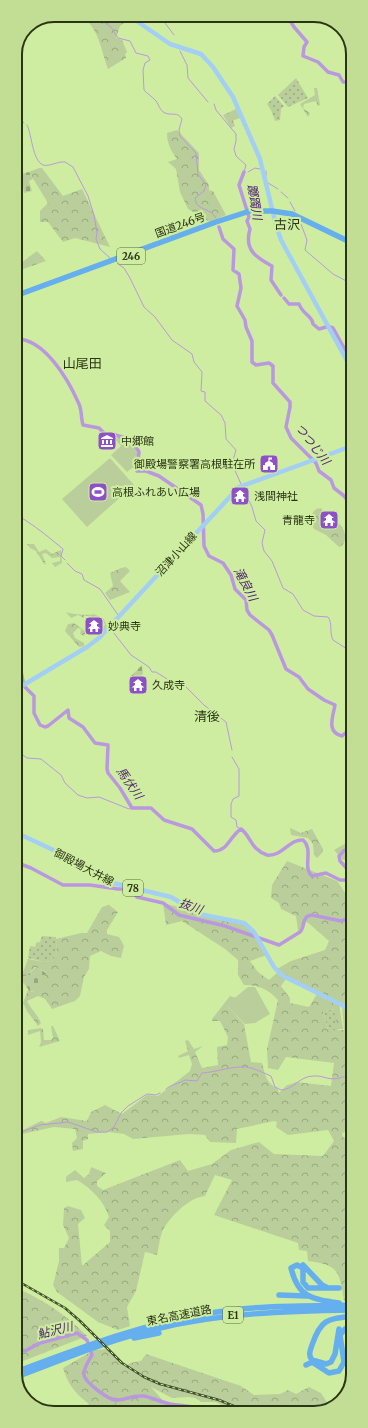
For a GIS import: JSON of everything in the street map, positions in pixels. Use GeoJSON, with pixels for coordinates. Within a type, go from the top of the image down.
{"type":"FeatureCollection","features":[{"type":"Feature","properties":{"kind":"highway","name":"国道246号"},"geometry":{"type":"LineString","coordinates":[[22,294],[249,213],[273,212],[301,218],[346,241]]}},
{"type":"Feature","properties":{"kind":"highway"},"geometry":{"type":"LineString","coordinates":[[291,1264],[303,1265],[324,1287],[339,1288],[308,1288],[303,1282],[303,1268],[298,1265],[293,1266],[291,1268],[296,1286],[301,1292],[310,1296],[346,1304]]}},
{"type":"Feature","properties":{"kind":"highway"},"geometry":{"type":"LineString","coordinates":[[279,1295],[310,1296]]}},
{"type":"Feature","properties":{"kind":"highway","name":"東名高速道路"},"geometry":{"type":"LineString","coordinates":[[116,1339],[122,1333],[166,1322],[226,1311],[269,1307],[346,1305]]}},
{"type":"Feature","properties":{"kind":"highway","name":"東名高速道路"},"geometry":{"type":"LineString","coordinates":[[22,1370],[116,1339],[171,1325],[221,1316],[277,1312],[346,1310]]}},
{"type":"Feature","properties":{"kind":"highway"},"geometry":{"type":"LineString","coordinates":[[122,1333],[180,1313]]}},
{"type":"Feature","properties":{"kind":"highway"},"geometry":{"type":"LineString","coordinates":[[306,1365],[312,1362],[327,1372],[334,1373],[340,1371],[344,1362],[340,1336],[340,1335],[342,1329],[340,1336],[336,1351],[331,1362],[326,1364],[312,1360],[310,1353],[321,1324],[329,1319],[346,1317]]}},
{"type":"Feature","properties":{"kind":"highway"},"geometry":{"type":"LineString","coordinates":[[116,1339],[159,1334]]}},
{"type":"Feature","properties":{"kind":"highway","name":"東名高速道路"},"geometry":{"type":"LineString","coordinates":[[22,1374],[78,1351]]}},
{"type":"Feature","properties":{"kind":"main road"},"geometry":{"type":"LineString","coordinates":[[138,22],[170,44],[201,54],[214,66],[230,91],[257,151],[278,232],[285,249],[346,359]]}},
{"type":"Feature","properties":{"kind":"main road","name":"沼津小山線"},"geometry":{"type":"LineString","coordinates":[[22,686],[87,647],[109,628],[200,528],[232,494],[242,486],[346,448]]}},
{"type":"Feature","properties":{"kind":"main road","name":"御殿場大井線"},"geometry":{"type":"LineString","coordinates":[[22,835],[81,863],[113,883],[171,897],[194,912],[241,922],[254,932],[274,967],[283,976],[346,1008]]}},
{"type":"Feature","properties":{"kind":"green space"},"geometry":{"type":"Polygon","coordinates":[[[88,22],[126,22],[120,26],[116,38],[122,40],[127,52],[125,54],[126,58],[108,69],[101,46],[92,27],[88,22]]]}},
{"type":"Feature","properties":{"kind":"green space"},"geometry":{"type":"Polygon","coordinates":[[[296,78],[308,98],[288,107],[278,95],[296,78]]]}},
{"type":"Feature","properties":{"kind":"green space"},"geometry":{"type":"Polygon","coordinates":[[[314,88],[317,88],[320,105],[318,106],[316,101],[304,104],[303,108],[310,113],[308,117],[300,104],[315,95],[314,88]]]}},
{"type":"Feature","properties":{"kind":"green space"},"geometry":{"type":"Polygon","coordinates":[[[275,96],[284,106],[281,109],[280,120],[275,121],[267,104],[275,96]]]}},
{"type":"Feature","properties":{"kind":"green space"},"geometry":{"type":"Polygon","coordinates":[[[236,109],[241,118],[233,120],[235,126],[231,128],[223,115],[236,109]]]}},
{"type":"Feature","properties":{"kind":"green space"},"geometry":{"type":"Polygon","coordinates":[[[177,130],[199,153],[199,170],[209,185],[209,190],[213,191],[226,215],[210,222],[188,209],[180,192],[176,169],[168,162],[177,159],[170,147],[167,133],[177,130]]]}},
{"type":"Feature","properties":{"kind":"green space"},"geometry":{"type":"Polygon","coordinates":[[[42,168],[63,196],[82,189],[110,247],[75,238],[63,242],[48,222],[40,222],[40,211],[48,203],[29,172],[42,168]]]}},
{"type":"Feature","properties":{"kind":"green space"},"geometry":{"type":"Polygon","coordinates":[[[29,172],[33,179],[29,181],[32,191],[24,193],[22,174],[29,172]]]}},
{"type":"Feature","properties":{"kind":"green space"},"geometry":{"type":"Polygon","coordinates":[[[37,251],[46,261],[22,270],[22,262],[37,251]]]}},
{"type":"Feature","properties":{"kind":"green space","name":"高根ふれあい広場"},"geometry":{"type":"Polygon","coordinates":[[[112,436],[131,441],[139,456],[136,469],[132,468],[127,472],[111,455],[121,446],[112,436]]]}},
{"type":"Feature","properties":{"kind":"green space","name":"高根ふれあい広場"},"geometry":{"type":"Polygon","coordinates":[[[110,458],[134,485],[87,527],[62,499],[110,458]]]}},
{"type":"Feature","properties":{"kind":"green space"},"geometry":{"type":"Polygon","coordinates":[[[321,508],[324,513],[323,523],[328,528],[340,524],[342,527],[345,533],[345,540],[342,546],[339,547],[326,535],[314,529],[311,516],[316,509],[321,508]]]}},
{"type":"Feature","properties":{"kind":"green space"},"geometry":{"type":"Polygon","coordinates":[[[27,544],[34,544],[39,552],[46,549],[52,554],[61,550],[62,563],[55,567],[52,563],[60,561],[60,557],[52,558],[46,553],[42,554],[46,564],[44,564],[36,551],[30,548],[27,544]]]}},
{"type":"Feature","properties":{"kind":"green space"},"geometry":{"type":"Polygon","coordinates":[[[126,567],[130,571],[120,581],[130,592],[110,600],[105,593],[113,586],[110,573],[126,567]]]}},
{"type":"Feature","properties":{"kind":"green space"},"geometry":{"type":"Polygon","coordinates":[[[66,612],[88,615],[94,614],[104,619],[107,627],[98,636],[89,627],[91,624],[96,625],[98,631],[105,625],[103,620],[84,615],[84,618],[78,615],[71,618],[66,612]]]}},
{"type":"Feature","properties":{"kind":"green space"},"geometry":{"type":"Polygon","coordinates":[[[74,623],[86,632],[84,636],[80,634],[81,629],[78,628],[73,633],[75,638],[84,643],[84,646],[79,647],[65,631],[68,624],[74,623]]]}},
{"type":"Feature","properties":{"kind":"green space"},"geometry":{"type":"Polygon","coordinates":[[[142,665],[143,674],[133,682],[131,676],[142,665]]]}},
{"type":"Feature","properties":{"kind":"green space"},"geometry":{"type":"Polygon","coordinates":[[[290,828],[301,833],[312,829],[323,849],[322,853],[317,858],[314,855],[313,844],[308,838],[291,835],[290,828]]]}},
{"type":"Feature","properties":{"kind":"green space"},"geometry":{"type":"Polygon","coordinates":[[[346,843],[346,860],[343,860],[334,850],[346,843]]]}},
{"type":"Feature","properties":{"kind":"green space"},"geometry":{"type":"Polygon","coordinates":[[[287,861],[337,881],[346,894],[346,1008],[298,984],[277,969],[291,961],[325,950],[329,941],[305,920],[302,929],[298,931],[296,916],[281,909],[279,903],[271,898],[272,885],[287,861]]]}},
{"type":"Feature","properties":{"kind":"green space"},"geometry":{"type":"Polygon","coordinates":[[[163,903],[242,924],[256,934],[267,955],[250,961],[258,972],[269,980],[277,973],[286,979],[281,986],[290,998],[290,1003],[309,1007],[317,994],[339,1004],[343,1029],[337,1029],[334,1009],[323,1011],[328,1030],[344,1030],[346,1028],[346,1130],[342,1134],[343,1137],[346,1138],[346,1301],[344,1301],[341,1283],[336,1272],[326,1265],[308,1261],[307,1251],[299,1250],[298,1243],[214,1215],[232,1180],[215,1175],[205,1196],[199,1197],[188,1203],[167,1223],[162,1234],[157,1255],[145,1252],[136,1291],[127,1307],[130,1326],[118,1330],[98,1322],[57,1292],[53,1285],[59,1261],[59,1248],[64,1248],[69,1238],[63,1225],[64,1208],[68,1206],[81,1210],[85,1218],[78,1224],[82,1266],[110,1242],[110,1231],[104,1225],[109,1217],[101,1201],[88,1187],[77,1180],[66,1182],[66,1177],[75,1170],[84,1178],[89,1174],[91,1167],[106,1173],[97,1181],[97,1186],[103,1190],[180,1160],[188,1171],[212,1164],[231,1150],[259,1142],[274,1154],[323,1156],[334,1141],[328,1130],[288,1135],[276,1127],[277,1122],[274,1121],[237,1129],[236,1143],[210,1142],[205,1135],[189,1134],[133,1139],[124,1134],[109,1132],[88,1134],[88,1139],[83,1141],[83,1149],[73,1151],[72,1143],[77,1138],[75,1129],[54,1127],[22,1134],[23,1130],[41,1121],[46,1123],[61,1117],[87,1121],[91,1112],[105,1105],[122,1114],[147,1095],[158,1096],[190,1071],[192,1064],[189,1055],[179,1058],[178,1056],[188,1051],[185,1041],[188,1040],[194,1049],[203,1046],[195,1052],[202,1068],[218,1065],[217,1047],[227,1045],[228,1037],[220,1021],[212,1021],[212,1019],[230,996],[236,998],[228,1007],[244,1024],[251,1062],[262,1063],[268,1081],[277,1088],[279,1093],[286,1086],[296,1082],[331,1086],[334,1063],[286,1057],[278,1070],[268,1068],[267,1049],[278,1000],[262,988],[244,985],[238,975],[238,960],[225,949],[182,921],[166,925],[163,903]]]}},
{"type":"Feature","properties":{"kind":"green space"},"geometry":{"type":"Polygon","coordinates":[[[109,905],[118,912],[107,930],[107,934],[119,937],[124,946],[121,958],[111,956],[101,951],[90,956],[89,969],[84,977],[80,996],[75,1001],[52,1009],[45,999],[38,996],[27,1001],[41,1023],[38,1026],[23,1003],[28,990],[32,992],[37,988],[46,972],[35,967],[22,980],[22,973],[28,959],[44,962],[52,961],[57,954],[56,939],[87,933],[102,907],[109,905]]]}},
{"type":"Feature","properties":{"kind":"green space"},"geometry":{"type":"Polygon","coordinates":[[[42,936],[56,937],[57,954],[52,961],[44,962],[28,958],[30,946],[35,947],[36,943],[40,942],[42,936]]]}},
{"type":"Feature","properties":{"kind":"green space"},"geometry":{"type":"Polygon","coordinates":[[[36,967],[46,973],[38,987],[30,992],[22,980],[36,967]]]}},
{"type":"Feature","properties":{"kind":"green space"},"geometry":{"type":"Polygon","coordinates":[[[248,987],[255,987],[270,1014],[255,1023],[245,1024],[228,1007],[231,1001],[248,987]]]}},
{"type":"Feature","properties":{"kind":"green space"},"geometry":{"type":"Polygon","coordinates":[[[342,1005],[346,1008],[346,1028],[344,1030],[342,1005]]]}},
{"type":"Feature","properties":{"kind":"green space"},"geometry":{"type":"Polygon","coordinates":[[[335,1009],[338,1030],[328,1030],[323,1011],[335,1009]]]}},
{"type":"Feature","properties":{"kind":"green space"},"geometry":{"type":"Polygon","coordinates":[[[51,1026],[53,1026],[60,1041],[39,1047],[41,1042],[40,1031],[28,1035],[28,1030],[41,1028],[43,1029],[44,1040],[51,1040],[53,1038],[51,1026]]]}},
{"type":"Feature","properties":{"kind":"green space"},"geometry":{"type":"Polygon","coordinates":[[[22,1290],[56,1310],[87,1336],[22,1361],[22,1290]]]}},
{"type":"Feature","properties":{"kind":"green space"},"geometry":{"type":"Polygon","coordinates":[[[107,1349],[125,1367],[130,1363],[141,1361],[146,1354],[241,1386],[254,1395],[280,1394],[288,1390],[296,1394],[309,1387],[321,1393],[328,1403],[314,1406],[224,1406],[215,1402],[201,1402],[196,1398],[172,1398],[151,1387],[165,1403],[172,1406],[84,1406],[89,1404],[73,1388],[67,1379],[63,1368],[94,1350],[107,1349]]]}},
{"type":"Feature","properties":{"kind":"waterway","name":"つつじ川"},"geometry":{"type":"LineString","coordinates":[[104,22],[111,27],[118,38],[130,41],[136,53],[148,56],[150,60],[145,63],[143,70],[144,90],[156,101],[163,112],[168,114],[176,114],[182,119],[179,130],[180,136],[196,153],[198,174],[206,185],[204,191],[195,198],[196,203],[201,208],[211,212],[216,218]]}},
{"type":"Feature","properties":{"kind":"waterway"},"geometry":{"type":"LineString","coordinates":[[164,22],[174,35]]}},
{"type":"Feature","properties":{"kind":"waterway"},"geometry":{"type":"LineString","coordinates":[[291,22],[307,42],[304,47],[303,56],[318,62],[328,72],[339,75],[343,82],[346,82]]}},
{"type":"Feature","properties":{"kind":"waterway"},"geometry":{"type":"LineString","coordinates":[[180,51],[187,65],[188,78],[208,102]]}},
{"type":"Feature","properties":{"kind":"waterway"},"geometry":{"type":"LineString","coordinates":[[214,104],[216,110],[236,134],[234,149],[236,156],[246,165],[244,172]]}},
{"type":"Feature","properties":{"kind":"waterway"},"geometry":{"type":"LineString","coordinates":[[27,125],[34,153],[39,162],[43,165],[65,162],[73,167],[88,196],[94,215],[97,233],[96,239],[100,249],[110,258]]}},
{"type":"Feature","properties":{"kind":"waterway"},"geometry":{"type":"LineString","coordinates":[[248,172],[255,168],[260,169]]}},
{"type":"Feature","properties":{"kind":"waterway"},"geometry":{"type":"LineString","coordinates":[[266,171],[266,176]]}},
{"type":"Feature","properties":{"kind":"waterway","name":"躑躅川"},"geometry":{"type":"LineString","coordinates":[[244,172],[239,185],[249,217],[247,221],[250,229],[250,247],[256,256],[272,266],[271,280],[281,295]]}},
{"type":"Feature","properties":{"kind":"waterway"},"geometry":{"type":"LineString","coordinates":[[268,183],[278,189]]}},
{"type":"Feature","properties":{"kind":"waterway"},"geometry":{"type":"LineString","coordinates":[[281,192],[288,198]]}},
{"type":"Feature","properties":{"kind":"waterway"},"geometry":{"type":"LineString","coordinates":[[290,202],[295,211]]}},
{"type":"Feature","properties":{"kind":"waterway"},"geometry":{"type":"LineString","coordinates":[[301,224],[307,240],[305,250],[333,274],[346,281]]}},
{"type":"Feature","properties":{"kind":"waterway","name":"つつじ川"},"geometry":{"type":"LineString","coordinates":[[219,227],[223,239],[234,249],[233,270],[239,274],[241,288],[237,306],[245,320],[246,327],[252,341],[252,362],[256,365],[269,363],[273,366],[273,383],[290,402],[286,427],[291,438],[316,463],[319,471],[331,480],[334,488],[346,499]]}},
{"type":"Feature","properties":{"kind":"waterway"},"geometry":{"type":"LineString","coordinates":[[118,264],[124,268],[144,307],[155,317],[172,340],[192,354],[194,362],[202,372],[201,391],[205,392],[205,401],[221,415],[225,423],[226,439],[236,450],[232,464],[241,484]]}},
{"type":"Feature","properties":{"kind":"waterway","name":"躑躅川"},"geometry":{"type":"LineString","coordinates":[[284,298],[289,304],[299,304],[311,319],[313,324],[319,329],[326,327]]}},
{"type":"Feature","properties":{"kind":"waterway","name":"躑躅川"},"geometry":{"type":"LineString","coordinates":[[331,327],[346,351]]}},
{"type":"Feature","properties":{"kind":"waterway","name":"滝良川"},"geometry":{"type":"LineString","coordinates":[[22,340],[36,345],[54,362],[62,373],[79,404],[83,425],[99,428],[107,436],[112,434],[132,440],[139,452],[137,471],[146,471],[159,476],[201,505],[203,514],[204,546],[209,556],[223,563],[231,575],[235,589],[246,600],[247,610],[250,615],[269,630],[286,669],[299,677],[308,689],[324,700],[335,705],[332,719],[332,728],[334,731],[342,736],[346,732]]}},
{"type":"Feature","properties":{"kind":"waterway"},"geometry":{"type":"LineString","coordinates":[[243,488],[252,507],[256,521],[265,530],[262,543],[264,551],[272,561],[283,588],[293,594],[303,610],[314,616],[328,617],[333,640],[346,648]]}},
{"type":"Feature","properties":{"kind":"waterway"},"geometry":{"type":"LineString","coordinates":[[22,517],[63,549],[61,556],[65,560]]}},
{"type":"Feature","properties":{"kind":"waterway"},"geometry":{"type":"LineString","coordinates":[[67,563],[75,571],[82,574],[84,580],[100,589],[118,615]]}},
{"type":"Feature","properties":{"kind":"waterway"},"geometry":{"type":"LineString","coordinates":[[110,628],[131,655],[149,667],[152,672],[156,672],[178,686],[183,684],[204,705],[226,722],[232,750]]}},
{"type":"Feature","properties":{"kind":"waterway","name":"馬伏川"},"geometry":{"type":"LineString","coordinates":[[22,676],[24,686],[34,696],[34,713],[40,725],[45,727],[48,726],[68,710],[69,718],[83,727],[95,743],[108,745],[108,773],[120,788],[132,808],[151,808],[164,820],[192,829],[214,851],[223,849],[241,829],[254,846],[267,855],[277,853],[294,842],[303,840],[308,848],[308,868],[309,873],[312,876],[326,873],[340,880],[346,880]]}},
{"type":"Feature","properties":{"kind":"waterway"},"geometry":{"type":"LineString","coordinates":[[22,754],[27,758],[41,759],[61,775],[65,783],[78,795],[87,798],[99,797],[129,809],[132,808]]}},
{"type":"Feature","properties":{"kind":"waterway"},"geometry":{"type":"LineString","coordinates":[[232,757],[239,769],[239,796],[233,799],[231,804],[231,817],[236,820],[237,827],[241,829]]}},
{"type":"Feature","properties":{"kind":"waterway","name":"馬伏川"},"geometry":{"type":"LineString","coordinates":[[346,851],[339,856],[340,861],[346,868]]}},
{"type":"Feature","properties":{"kind":"waterway","name":"抜川"},"geometry":{"type":"LineString","coordinates":[[22,865],[63,885],[90,885],[129,889],[137,897],[163,903],[179,915],[225,926],[279,945],[302,930],[306,917],[312,915],[341,921],[346,919]]}},
{"type":"Feature","properties":{"kind":"waterway"},"geometry":{"type":"LineString","coordinates":[[166,1089],[185,1080],[197,1081],[202,1073],[235,1067],[256,1069],[271,1076],[275,1087],[281,1090],[289,1088],[300,1080],[308,1077],[317,1076],[333,1079],[346,1076]]}},
{"type":"Feature","properties":{"kind":"waterway"},"geometry":{"type":"LineString","coordinates":[[22,1132],[40,1125],[68,1122],[97,1132],[107,1132],[114,1127],[121,1113],[128,1106],[147,1094],[156,1095],[160,1093]]}},
{"type":"Feature","properties":{"kind":"waterway","name":"鮎沢川"},"geometry":{"type":"LineString","coordinates":[[22,1350],[25,1351],[40,1343],[77,1333],[87,1340],[92,1355],[84,1370],[85,1378],[103,1394],[113,1400],[144,1396],[170,1404],[185,1406]]}},
{"type":"Feature","properties":{"kind":"waterway"},"geometry":{"type":"LineString","coordinates":[[115,1406],[117,1400]]}},
{"type":"Feature","properties":{"kind":"railway"},"geometry":{"type":"LineString","coordinates":[[22,1283],[65,1308],[122,1363],[144,1377],[160,1384],[219,1400],[234,1406]]}},
{"type":"Feature","properties":{"kind":"place","name":"中郷館"},"geometry":{"type":"Point","coordinates":[107,441]}},
{"type":"Feature","properties":{"kind":"place","name":"御殿場警察署高根駐在所"},"geometry":{"type":"Point","coordinates":[269,464]}},
{"type":"Feature","properties":{"kind":"place","name":"高根ふれあい広場"},"geometry":{"type":"Point","coordinates":[98,492]}},
{"type":"Feature","properties":{"kind":"place","name":"浅間神社"},"geometry":{"type":"Point","coordinates":[240,496]}},
{"type":"Feature","properties":{"kind":"place","name":"青龍寺"},"geometry":{"type":"Point","coordinates":[329,520]}},
{"type":"Feature","properties":{"kind":"place","name":"妙典寺"},"geometry":{"type":"Point","coordinates":[94,626]}},
{"type":"Feature","properties":{"kind":"place","name":"久成寺"},"geometry":{"type":"Point","coordinates":[138,685]}},
{"type":"Feature","properties":{"kind":"district","name":"古沢"},"geometry":{"type":"Point","coordinates":[287,224]}},
{"type":"Feature","properties":{"kind":"district","name":"山尾田"},"geometry":{"type":"Point","coordinates":[82,363]}},
{"type":"Feature","properties":{"kind":"district","name":"清後"},"geometry":{"type":"Point","coordinates":[207,716]}}]}
